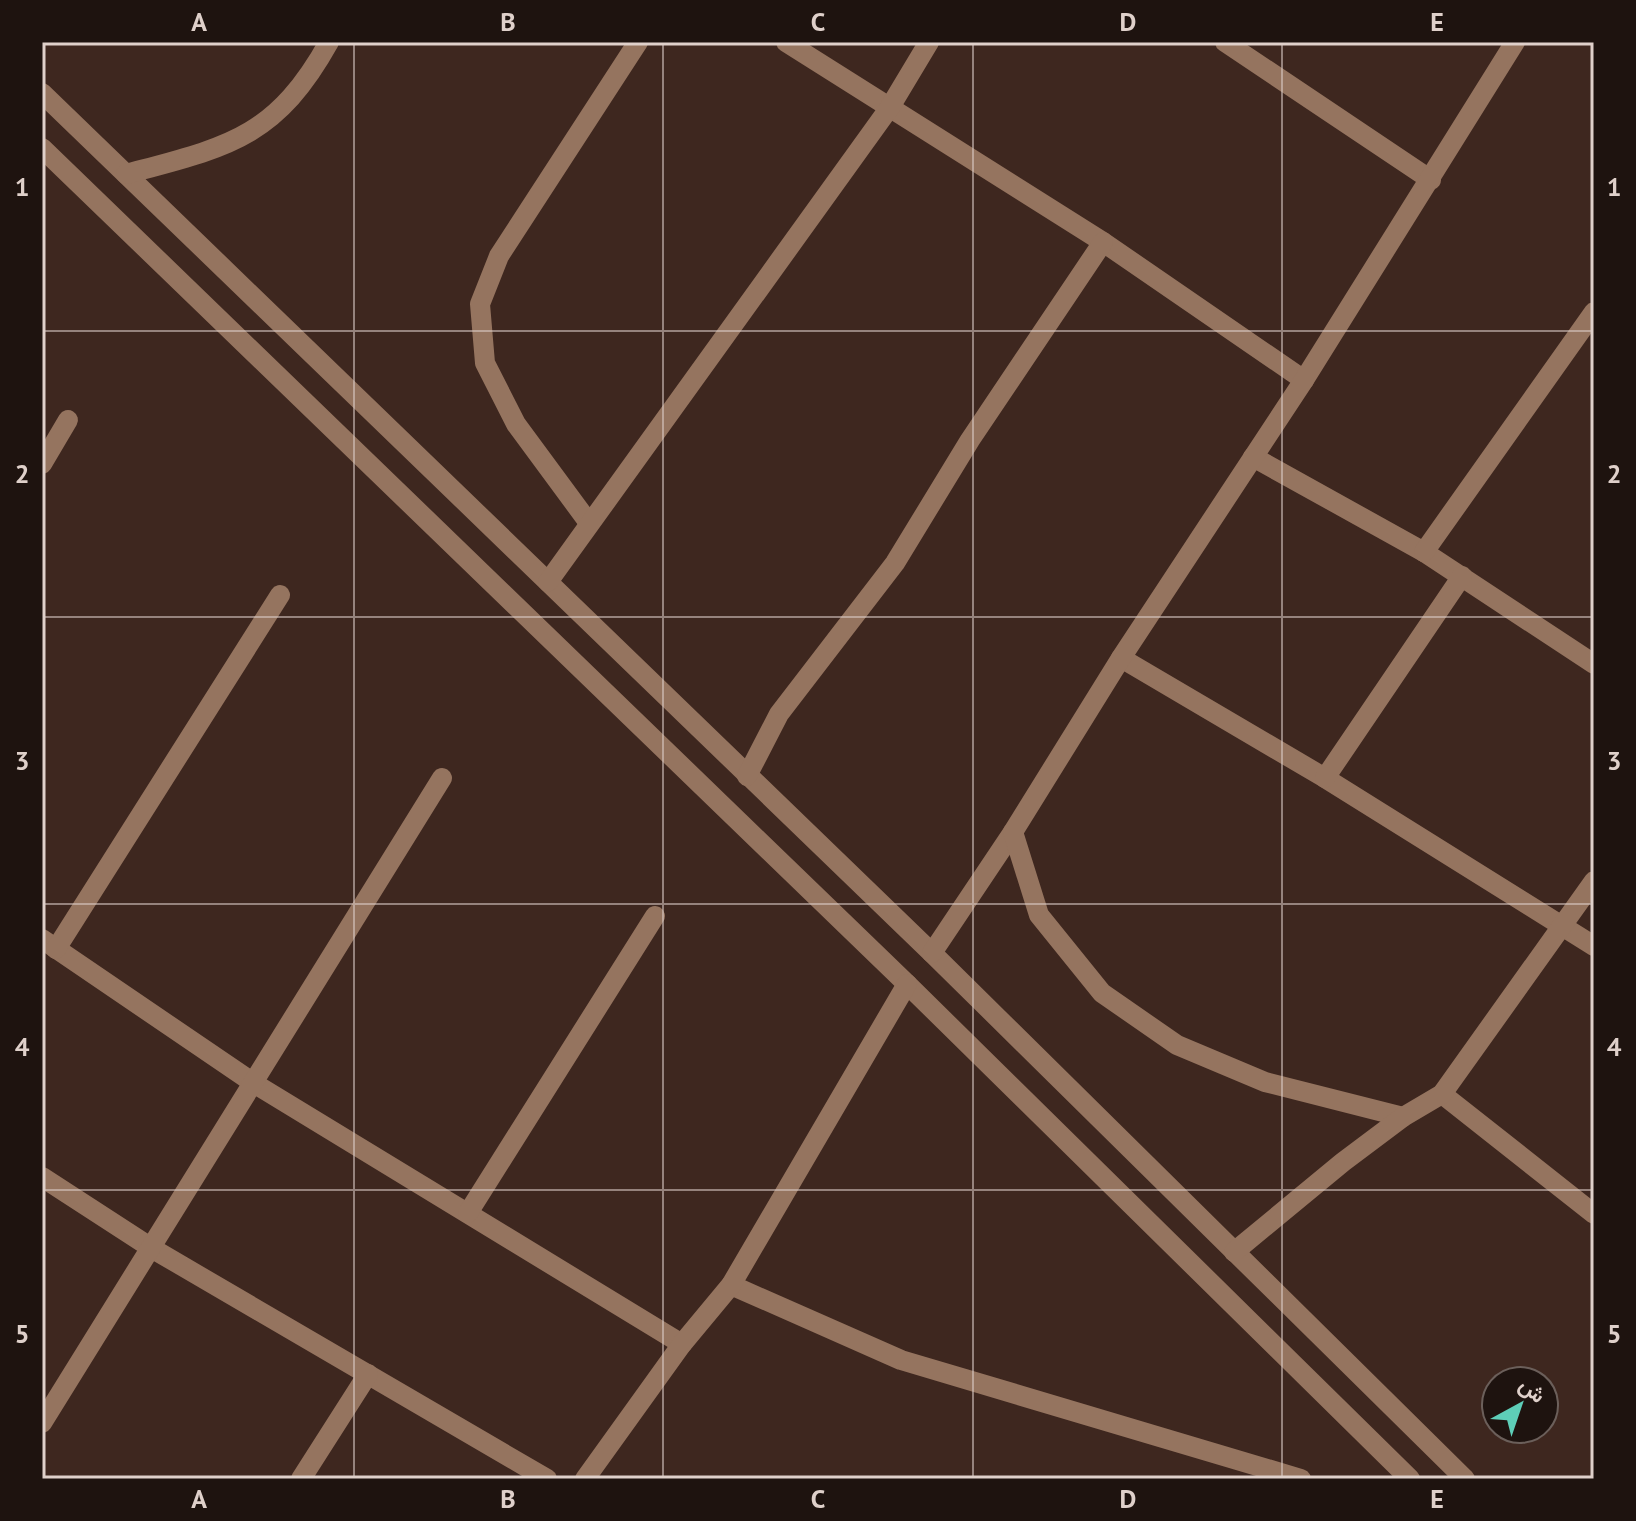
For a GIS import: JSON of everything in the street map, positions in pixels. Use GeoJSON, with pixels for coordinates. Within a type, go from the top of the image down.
{"type":"FeatureCollection","features":[{"type":"Feature","properties":{"kind":"street"},"geometry":{"type":"LineString","coordinates":[[126,174],[209,152],[267,124],[310,76],[329,42]]}},
{"type":"Feature","properties":{"kind":"street"},"geometry":{"type":"LineString","coordinates":[[589,523],[516,424],[485,363],[480,304],[499,256],[638,42]]}},
{"type":"Feature","properties":{"kind":"street"},"geometry":{"type":"LineString","coordinates":[[786,42],[1103,242],[1304,380]]}},
{"type":"Feature","properties":{"kind":"street"},"geometry":{"type":"LineString","coordinates":[[548,582],[890,107],[929,42]]}},
{"type":"Feature","properties":{"kind":"street"},"geometry":{"type":"LineString","coordinates":[[1225,42],[1431,180]]}},
{"type":"Feature","properties":{"kind":"street"},"geometry":{"type":"LineString","coordinates":[[932,953],[1304,380],[1515,42]]}},
{"type":"Feature","properties":{"kind":"street"},"geometry":{"type":"LineString","coordinates":[[42,93],[932,953],[1465,1479]]}},
{"type":"Feature","properties":{"kind":"street"},"geometry":{"type":"LineString","coordinates":[[42,148],[907,984],[1410,1479]]}},
{"type":"Feature","properties":{"kind":"street"},"geometry":{"type":"LineString","coordinates":[[747,776],[779,714],[895,563],[970,440],[1103,242]]}},
{"type":"Feature","properties":{"kind":"street"},"geometry":{"type":"LineString","coordinates":[[1424,552],[1594,312]]}},
{"type":"Feature","properties":{"kind":"street"},"geometry":{"type":"LineString","coordinates":[[42,464],[68,420]]}},
{"type":"Feature","properties":{"kind":"street"},"geometry":{"type":"LineString","coordinates":[[1253,457],[1424,552],[1594,664]]}},
{"type":"Feature","properties":{"kind":"street"},"geometry":{"type":"LineString","coordinates":[[1325,778],[1462,576]]}},
{"type":"Feature","properties":{"kind":"street"},"geometry":{"type":"LineString","coordinates":[[280,595],[49,944],[255,1084],[682,1344]]}},
{"type":"Feature","properties":{"kind":"street"},"geometry":{"type":"LineString","coordinates":[[1121,658],[1325,778],[1594,946]]}},
{"type":"Feature","properties":{"kind":"street"},"geometry":{"type":"LineString","coordinates":[[42,1423],[153,1249],[442,778]]}},
{"type":"Feature","properties":{"kind":"street"},"geometry":{"type":"LineString","coordinates":[[1013,832],[1039,915],[1102,993],[1177,1045],[1265,1082],[1403,1117]]}},
{"type":"Feature","properties":{"kind":"street"},"geometry":{"type":"LineString","coordinates":[[1234,1252],[1288,1205],[1403,1117],[1442,1094],[1594,881]]}},
{"type":"Feature","properties":{"kind":"street"},"geometry":{"type":"LineString","coordinates":[[468,1213],[655,916]]}},
{"type":"Feature","properties":{"kind":"street"},"geometry":{"type":"LineString","coordinates":[[585,1479],[682,1344],[731,1285],[907,984]]}},
{"type":"Feature","properties":{"kind":"street"},"geometry":{"type":"LineString","coordinates":[[1442,1094],[1594,1214]]}},
{"type":"Feature","properties":{"kind":"street"},"geometry":{"type":"LineString","coordinates":[[42,1177],[153,1249],[547,1479]]}},
{"type":"Feature","properties":{"kind":"street"},"geometry":{"type":"LineString","coordinates":[[731,1285],[901,1360],[1270,1475],[1301,1479]]}},
{"type":"Feature","properties":{"kind":"street"},"geometry":{"type":"LineString","coordinates":[[301,1479],[368,1374]]}}]}
